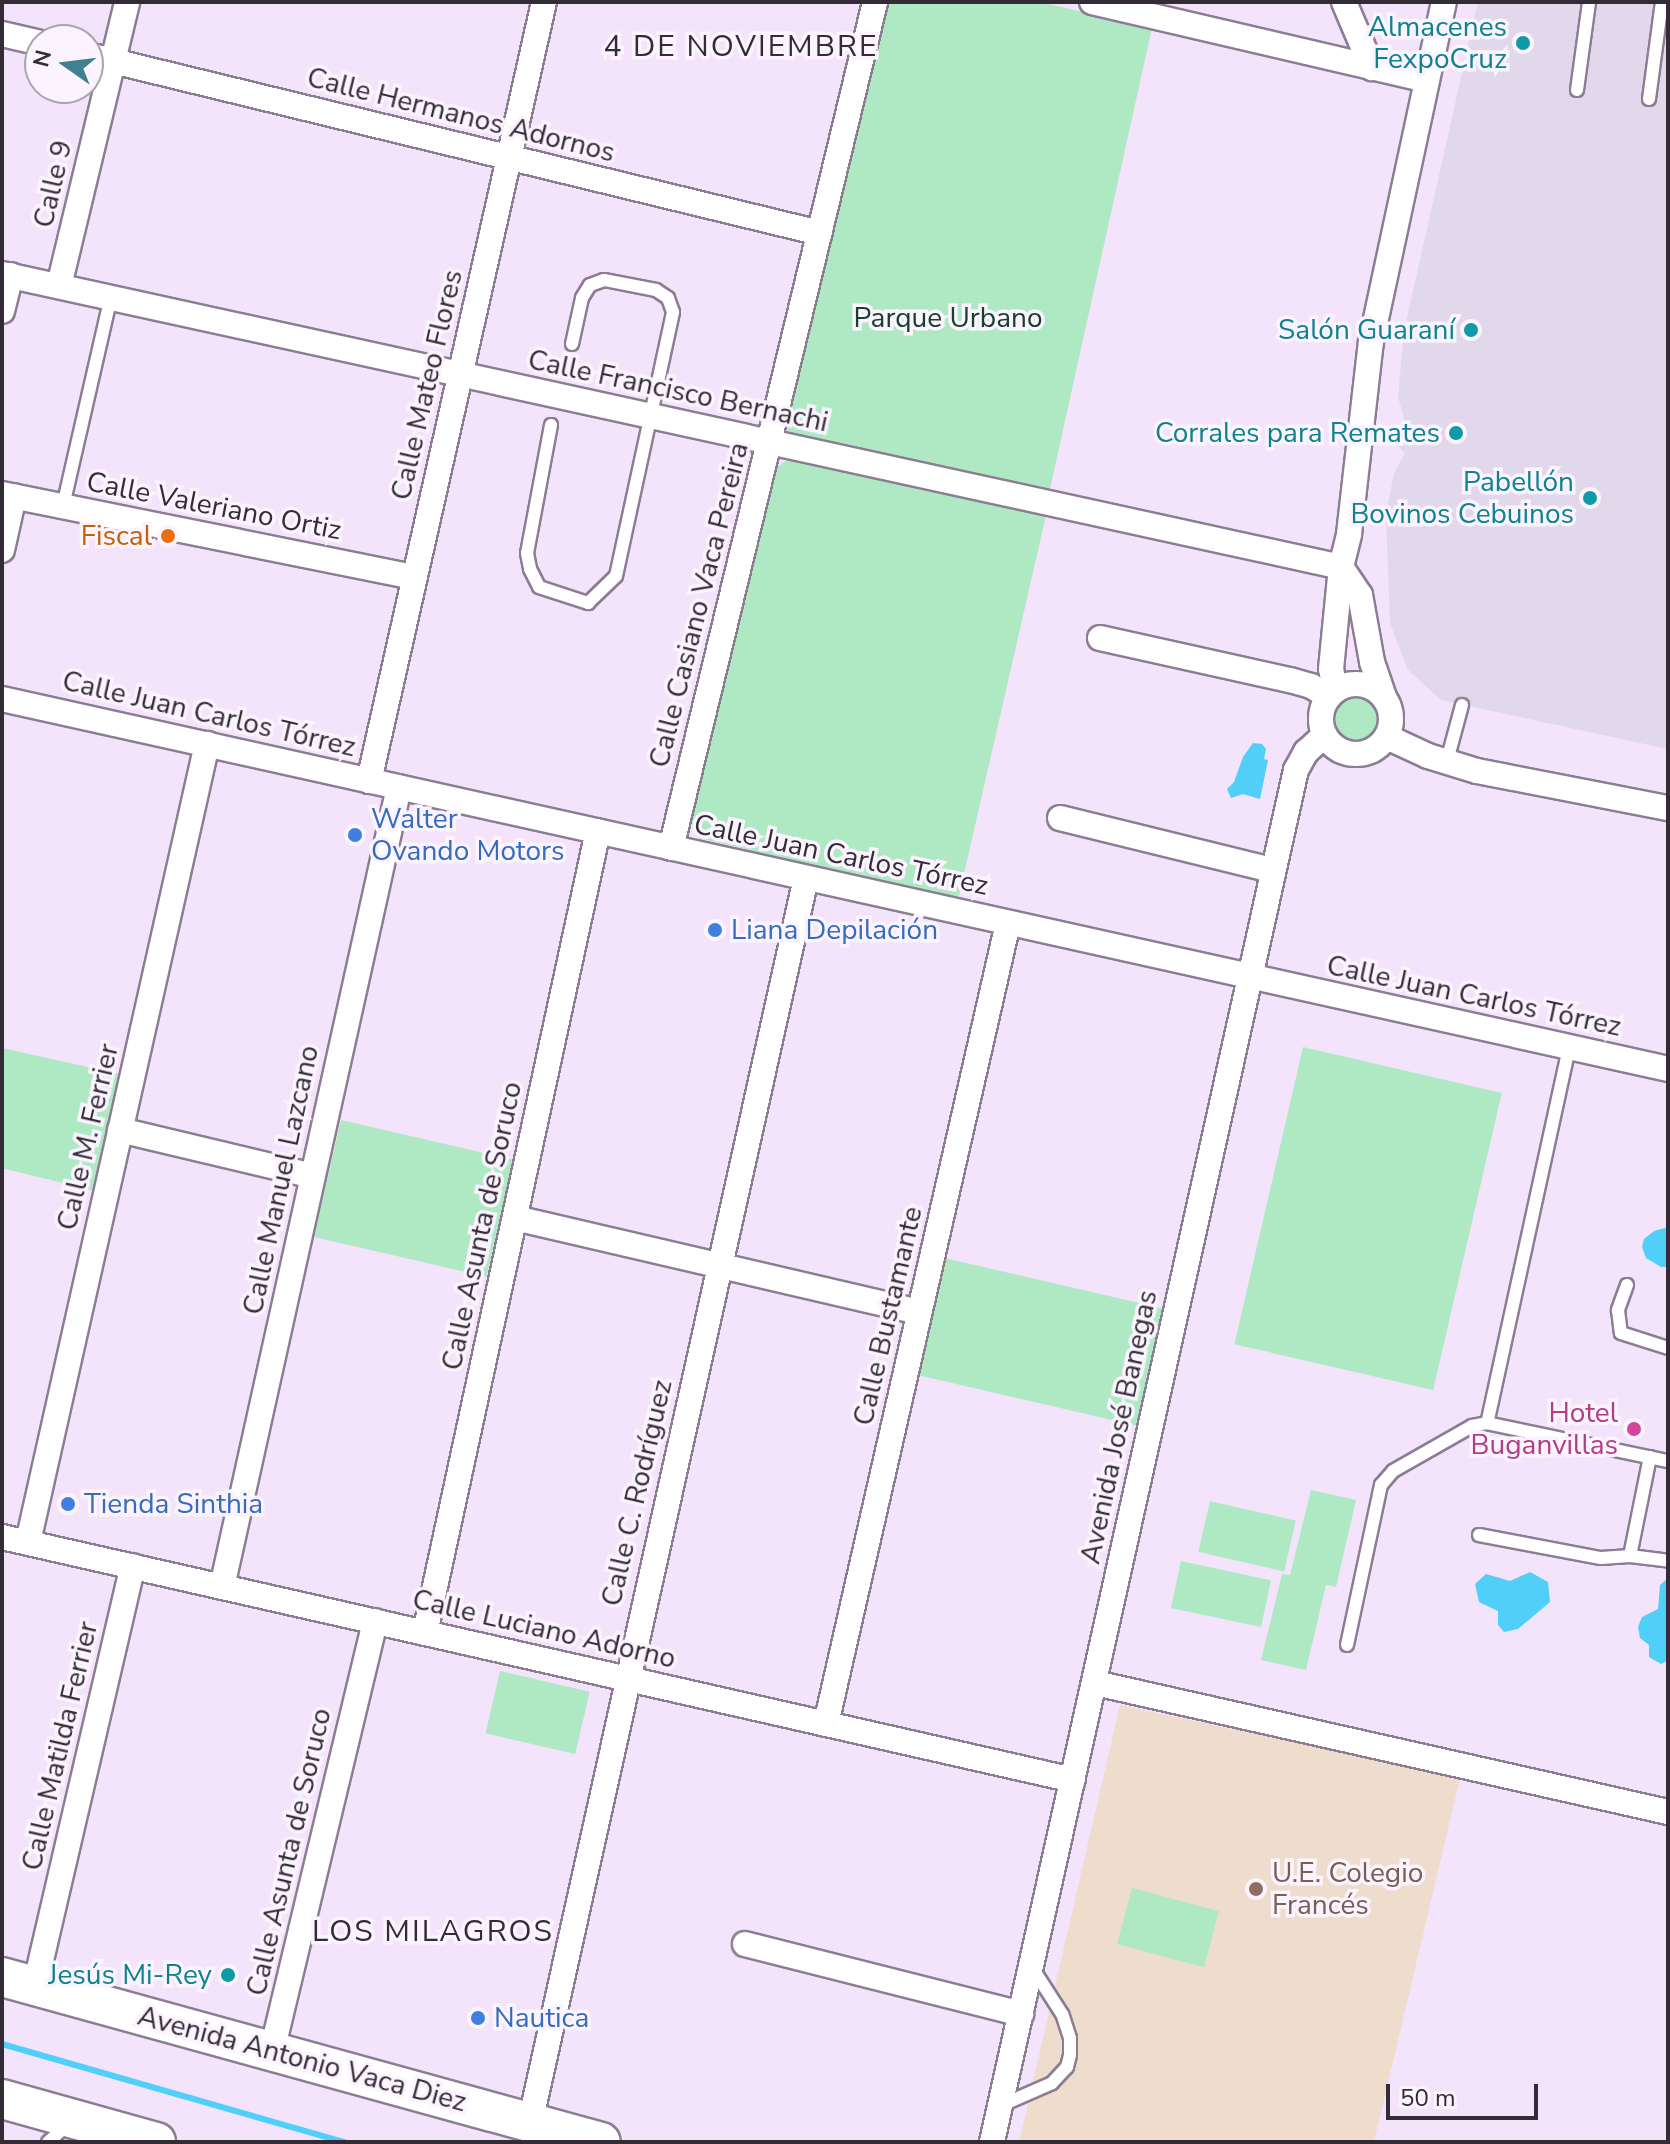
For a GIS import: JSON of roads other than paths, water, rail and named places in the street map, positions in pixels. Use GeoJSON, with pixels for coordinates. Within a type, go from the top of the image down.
{"type":"FeatureCollection","features":[{"type":"Feature","properties":{"kind":"highway","name":"Avenida Antonio Vaca Diez"},"geometry":{"type":"LineString","coordinates":[[18,1981],[601,2142]]}},
{"type":"Feature","properties":{"kind":"highway"},"geometry":{"type":"LineString","coordinates":[[2,2099],[62,2131],[156,2142]]}},
{"type":"Feature","properties":{"kind":"street","name":"Calle 9"},"geometry":{"type":"LineString","coordinates":[[59,286],[127,2]]}},
{"type":"Feature","properties":{"kind":"street","name":"Calle Mateo Flores"},"geometry":{"type":"LineString","coordinates":[[369,781],[544,2]]}},
{"type":"Feature","properties":{"kind":"street","name":"Calle Casiano Vaca Pereira"},"geometry":{"type":"LineString","coordinates":[[671,848],[875,2]]}},
{"type":"Feature","properties":{"kind":"street"},"geometry":{"type":"LineString","coordinates":[[1092,2],[1427,80]]}},
{"type":"Feature","properties":{"kind":"street"},"geometry":{"type":"LineString","coordinates":[[1344,2],[1372,68]]}},
{"type":"Feature","properties":{"kind":"street"},"geometry":{"type":"LineString","coordinates":[[1341,567],[1360,595],[1372,662],[1391,714],[1387,737],[1375,749],[1360,754],[1336,748],[1325,735],[1322,711],[1332,694],[1331,669],[1341,567],[1349,534],[1371,342],[1444,2]]}},
{"type":"Feature","properties":{"kind":"street"},"geometry":{"type":"LineString","coordinates":[[2,34],[24,39]]}},
{"type":"Feature","properties":{"kind":"street","name":"Calle Hermanos Adornos"},"geometry":{"type":"LineString","coordinates":[[104,59],[820,233]]}},
{"type":"Feature","properties":{"kind":"street"},"geometry":{"type":"LineString","coordinates":[[2,311],[6,274]]}},
{"type":"Feature","properties":{"kind":"street","name":"Calle Francisco Bernachi"},"geometry":{"type":"LineString","coordinates":[[6,274],[1341,567]]}},
{"type":"Feature","properties":{"kind":"street"},"geometry":{"type":"LineString","coordinates":[[2,550],[8,495]]}},
{"type":"Feature","properties":{"kind":"street","name":"Calle Valeriano Ortiz"},"geometry":{"type":"LineString","coordinates":[[8,495],[415,577]]}},
{"type":"Feature","properties":{"kind":"street"},"geometry":{"type":"LineString","coordinates":[[1100,638],[1290,680],[1332,694],[1358,684],[1374,688],[1386,699]]}},
{"type":"Feature","properties":{"kind":"street","name":"Calle Juan Carlos Tórrez"},"geometry":{"type":"LineString","coordinates":[[2,699],[1668,1069]]}},
{"type":"Feature","properties":{"kind":"street","name":"Avenida José Banegas"},"geometry":{"type":"LineString","coordinates":[[992,2142],[1272,870],[1296,770],[1306,752],[1325,735]]}},
{"type":"Feature","properties":{"kind":"street"},"geometry":{"type":"LineString","coordinates":[[1387,737],[1477,771],[1668,808]]}},
{"type":"Feature","properties":{"kind":"street","name":"Calle M. Ferrier"},"geometry":{"type":"LineString","coordinates":[[28,1542],[207,744]]}},
{"type":"Feature","properties":{"kind":"street","name":"Calle Manuel Lazcano"},"geometry":{"type":"LineString","coordinates":[[222,1587],[399,787]]}},
{"type":"Feature","properties":{"kind":"street"},"geometry":{"type":"LineString","coordinates":[[1060,818],[1272,870]]}},
{"type":"Feature","properties":{"kind":"street","name":"Calle Asunta de Soruco"},"geometry":{"type":"LineString","coordinates":[[425,1633],[598,831]]}},
{"type":"Feature","properties":{"kind":"street","name":"Calle C. Rodríguez"},"geometry":{"type":"LineString","coordinates":[[530,2123],[626,1678],[806,878]]}},
{"type":"Feature","properties":{"kind":"street","name":"Calle Bustamante"},"geometry":{"type":"LineString","coordinates":[[826,1724],[1008,923]]}},
{"type":"Feature","properties":{"kind":"street"},"geometry":{"type":"LineString","coordinates":[[120,1130],[313,1176]]}},
{"type":"Feature","properties":{"kind":"street"},"geometry":{"type":"LineString","coordinates":[[515,1218],[919,1312]]}},
{"type":"Feature","properties":{"kind":"street","name":"Calle Luciano Adorno"},"geometry":{"type":"LineString","coordinates":[[2,1537],[1073,1780]]}},
{"type":"Feature","properties":{"kind":"street","name":"Calle Matilda Ferrier"},"geometry":{"type":"LineString","coordinates":[[18,1981],[133,1566]]}},
{"type":"Feature","properties":{"kind":"street","name":"Calle Asunta de Soruco"},"geometry":{"type":"LineString","coordinates":[[272,2051],[375,1621]]}},
{"type":"Feature","properties":{"kind":"street"},"geometry":{"type":"LineString","coordinates":[[1095,1683],[1668,1812]]}},
{"type":"Feature","properties":{"kind":"street"},"geometry":{"type":"LineString","coordinates":[[745,1944],[1021,2014]]}},
{"type":"Feature","properties":{"kind":"lane"},"geometry":{"type":"LineString","coordinates":[[1577,90],[1589,2]]}},
{"type":"Feature","properties":{"kind":"lane"},"geometry":{"type":"LineString","coordinates":[[1649,99],[1662,2]]}},
{"type":"Feature","properties":{"kind":"lane"},"geometry":{"type":"LineString","coordinates":[[551,425],[527,553],[530,569],[539,587],[588,603],[616,576],[673,312],[668,298],[656,290],[604,280],[590,285],[582,298],[572,344]]}},
{"type":"Feature","properties":{"kind":"lane"},"geometry":{"type":"LineString","coordinates":[[63,506],[111,297]]}},
{"type":"Feature","properties":{"kind":"lane"},"geometry":{"type":"LineString","coordinates":[[1447,761],[1462,705]]}},
{"type":"Feature","properties":{"kind":"lane"},"geometry":{"type":"LineString","coordinates":[[1487,1423],[1569,1048]]}},
{"type":"Feature","properties":{"kind":"lane"},"geometry":{"type":"LineString","coordinates":[[1627,1285],[1618,1310],[1621,1333],[1668,1348]]}},
{"type":"Feature","properties":{"kind":"lane"},"geometry":{"type":"LineString","coordinates":[[1347,1645],[1381,1485],[1393,1471],[1472,1426],[1487,1423],[1668,1461]]}},
{"type":"Feature","properties":{"kind":"lane"},"geometry":{"type":"LineString","coordinates":[[1630,1556],[1650,1457]]}},
{"type":"Feature","properties":{"kind":"lane"},"geometry":{"type":"LineString","coordinates":[[1479,1535],[1601,1558],[1630,1556],[1668,1561]]}},
{"type":"Feature","properties":{"kind":"lane"},"geometry":{"type":"LineString","coordinates":[[1000,2106],[1052,2083],[1067,2067],[1070,2055],[1070,2038],[1062,2014],[1031,1966]]}},
{"type":"Feature","properties":{"kind":"water"},"geometry":{"type":"Polygon","coordinates":[[[1253,743],[1262,744],[1266,749],[1264,759],[1268,760],[1260,799],[1243,794],[1231,798],[1227,789],[1234,782],[1243,757],[1253,743]]]}},
{"type":"Feature","properties":{"kind":"water"},"geometry":{"type":"Polygon","coordinates":[[[1668,1227],[1668,1267],[1661,1267],[1646,1258],[1642,1247],[1644,1239],[1654,1231],[1668,1227]]]}},
{"type":"Feature","properties":{"kind":"water"},"geometry":{"type":"Polygon","coordinates":[[[1530,1572],[1548,1582],[1550,1602],[1518,1629],[1504,1632],[1498,1625],[1498,1611],[1479,1602],[1475,1584],[1486,1574],[1510,1581],[1530,1572]]]}},
{"type":"Feature","properties":{"kind":"water"},"geometry":{"type":"Polygon","coordinates":[[[1668,1578],[1668,1660],[1661,1664],[1649,1657],[1649,1645],[1640,1638],[1638,1627],[1642,1617],[1658,1609],[1660,1585],[1668,1578]]]}},
{"type":"Feature","properties":{"kind":"waterway"},"geometry":{"type":"LineString","coordinates":[[2,2044],[344,2142]]}},
{"type":"Feature","properties":{"kind":"place","name":"Almacenes FexpoCruz"},"geometry":{"type":"Point","coordinates":[1523,43]}},
{"type":"Feature","properties":{"kind":"place","name":"Salón Guaraní"},"geometry":{"type":"Point","coordinates":[1471,330]}},
{"type":"Feature","properties":{"kind":"place","name":"Corrales para Remates"},"geometry":{"type":"Point","coordinates":[1456,433]}},
{"type":"Feature","properties":{"kind":"place","name":"Pabellón Bovinos Cebuinos"},"geometry":{"type":"Point","coordinates":[1590,498]}},
{"type":"Feature","properties":{"kind":"place","name":"Fiscal"},"geometry":{"type":"Point","coordinates":[168,536]}},
{"type":"Feature","properties":{"kind":"place","name":"Walter Ovando Motors"},"geometry":{"type":"Point","coordinates":[355,835]}},
{"type":"Feature","properties":{"kind":"place","name":"Liana Depilación"},"geometry":{"type":"Point","coordinates":[715,930]}},
{"type":"Feature","properties":{"kind":"place","name":"Hotel Buganvillas"},"geometry":{"type":"Point","coordinates":[1634,1429]}},
{"type":"Feature","properties":{"kind":"place","name":"Tienda Sinthia"},"geometry":{"type":"Point","coordinates":[68,1504]}},
{"type":"Feature","properties":{"kind":"place","name":"U.E. Colegio Francés"},"geometry":{"type":"Point","coordinates":[1256,1889]}},
{"type":"Feature","properties":{"kind":"place","name":"Jesús Mi-Rey"},"geometry":{"type":"Point","coordinates":[228,1975]}},
{"type":"Feature","properties":{"kind":"place","name":"Nautica"},"geometry":{"type":"Point","coordinates":[478,2018]}},
{"type":"Feature","properties":{"kind":"district","name":"4 DE NOVIEMBRE"},"geometry":{"type":"Point","coordinates":[741,47]}},
{"type":"Feature","properties":{"kind":"district","name":"LOS MILAGROS"},"geometry":{"type":"Point","coordinates":[433,1932]}},
{"type":"Feature","properties":{"kind":"park label","name":"Parque Urbano"},"geometry":{"type":"Point","coordinates":[948,318]}}]}
